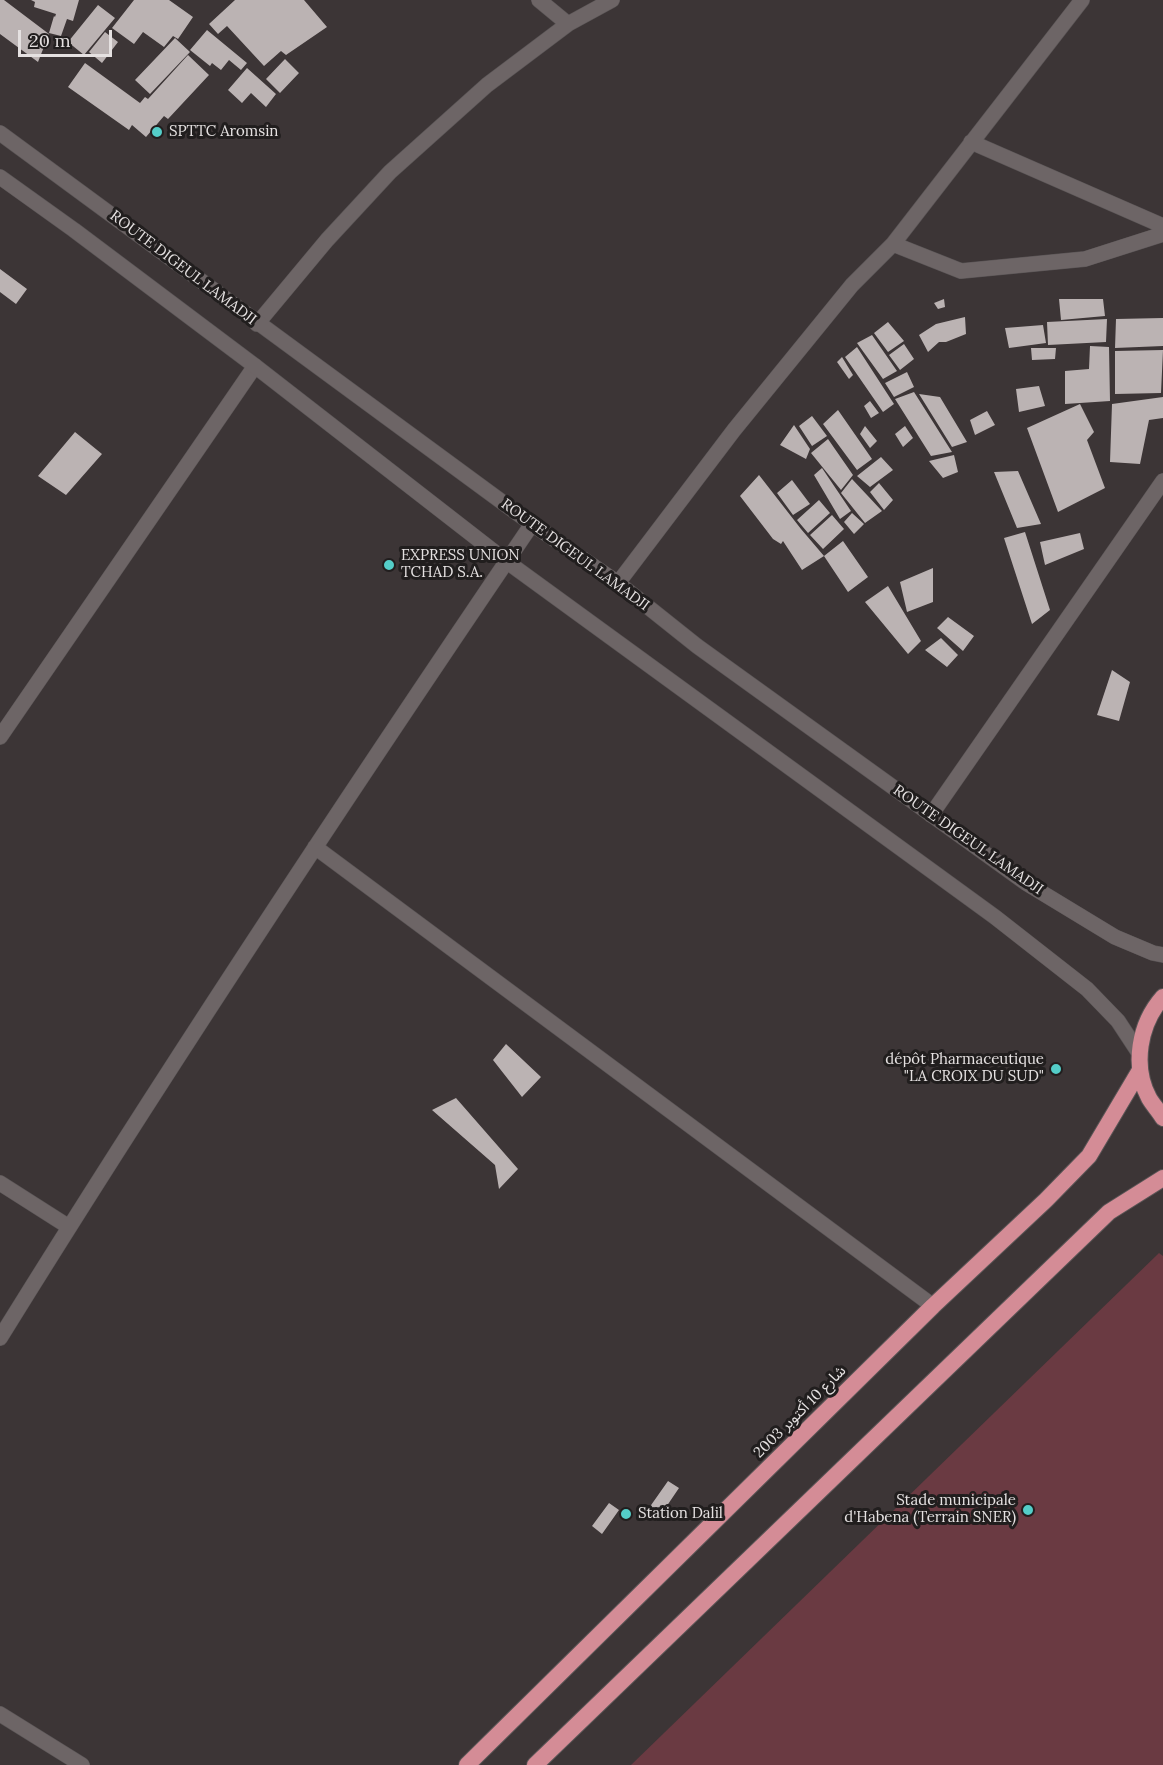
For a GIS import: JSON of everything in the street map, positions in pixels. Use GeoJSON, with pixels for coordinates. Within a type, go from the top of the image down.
{"type":"FeatureCollection","features":[{"type":"Feature","properties":{"kind":"highway"},"geometry":{"type":"LineString","coordinates":[[1163,997],[1144,1028],[1139,1053],[1140,1070],[1149,1098],[1163,1118]]}},
{"type":"Feature","properties":{"kind":"highway","name":"شارع 10 أكتوبر 2003"},"geometry":{"type":"LineString","coordinates":[[467,1765],[933,1306],[1046,1200],[1089,1156],[1140,1070]]}},
{"type":"Feature","properties":{"kind":"highway"},"geometry":{"type":"LineString","coordinates":[[535,1765],[1109,1212],[1163,1178]]}},
{"type":"Feature","properties":{"kind":"street"},"geometry":{"type":"LineString","coordinates":[[539,0],[568,24]]}},
{"type":"Feature","properties":{"kind":"street"},"geometry":{"type":"LineString","coordinates":[[257,324],[327,240],[390,172],[487,85],[568,24],[612,0]]}},
{"type":"Feature","properties":{"kind":"street"},"geometry":{"type":"LineString","coordinates":[[618,584],[734,430],[852,285],[893,244],[1082,0]]}},
{"type":"Feature","properties":{"kind":"street","name":"ROUTE DIGEUL LAMADJI"},"geometry":{"type":"LineString","coordinates":[[0,133],[257,324],[618,584],[697,646],[1026,883],[1115,937],[1163,955]]}},
{"type":"Feature","properties":{"kind":"street"},"geometry":{"type":"LineString","coordinates":[[972,142],[1163,226]]}},
{"type":"Feature","properties":{"kind":"street"},"geometry":{"type":"LineString","coordinates":[[0,177],[84,237],[255,366],[506,561],[1032,945],[1094,997],[1118,1021],[1139,1053]]}},
{"type":"Feature","properties":{"kind":"street"},"geometry":{"type":"LineString","coordinates":[[893,244],[961,271],[1085,259],[1163,234]]}},
{"type":"Feature","properties":{"kind":"street"},"geometry":{"type":"LineString","coordinates":[[0,737],[255,366]]}},
{"type":"Feature","properties":{"kind":"street"},"geometry":{"type":"LineString","coordinates":[[931,815],[1163,481]]}},
{"type":"Feature","properties":{"kind":"street"},"geometry":{"type":"LineString","coordinates":[[0,1338],[69,1227],[315,847],[532,524]]}},
{"type":"Feature","properties":{"kind":"street"},"geometry":{"type":"LineString","coordinates":[[315,847],[933,1306]]}},
{"type":"Feature","properties":{"kind":"street"},"geometry":{"type":"LineString","coordinates":[[0,1183],[69,1227]]}},
{"type":"Feature","properties":{"kind":"street"},"geometry":{"type":"LineString","coordinates":[[0,1714],[81,1765]]}},
{"type":"Feature","properties":{"kind":"shaded area","name":"Stade municipale d'Habena (Terrain SNER)"},"geometry":{"type":"Polygon","coordinates":[[[1159,1253],[1163,1256],[1163,1765],[631,1765],[1159,1253]]]}},
{"type":"Feature","properties":{"kind":"building"},"geometry":{"type":"Polygon","coordinates":[[[0,0],[4,0],[49,34],[38,62],[0,34],[0,0]]]}},
{"type":"Feature","properties":{"kind":"building"},"geometry":{"type":"Polygon","coordinates":[[[31,0],[79,0],[73,21],[67,19],[61,36],[49,33],[56,14],[34,7],[35,2],[31,0]]]}},
{"type":"Feature","properties":{"kind":"building"},"geometry":{"type":"Polygon","coordinates":[[[134,0],[169,0],[193,17],[178,39],[173,36],[164,47],[143,32],[134,44],[112,28],[134,0]]]}},
{"type":"Feature","properties":{"kind":"building"},"geometry":{"type":"Polygon","coordinates":[[[235,0],[304,0],[327,27],[286,55],[281,51],[264,66],[227,26],[218,34],[209,24],[235,0]]]}},
{"type":"Feature","properties":{"kind":"building"},"geometry":{"type":"Polygon","coordinates":[[[98,5],[115,18],[84,55],[68,42],[98,5]]]}},
{"type":"Feature","properties":{"kind":"building"},"geometry":{"type":"Polygon","coordinates":[[[207,30],[247,63],[241,70],[229,60],[221,70],[212,63],[210,66],[190,50],[207,30]]]}},
{"type":"Feature","properties":{"kind":"building"},"geometry":{"type":"Polygon","coordinates":[[[105,32],[118,42],[102,63],[89,52],[105,32]]]}},
{"type":"Feature","properties":{"kind":"building"},"geometry":{"type":"Polygon","coordinates":[[[175,38],[190,52],[150,94],[135,80],[175,38]]]}},
{"type":"Feature","properties":{"kind":"building"},"geometry":{"type":"Polygon","coordinates":[[[188,55],[209,75],[168,119],[164,116],[146,137],[132,125],[129,130],[68,87],[85,63],[140,103],[145,97],[148,99],[188,55]]]}},
{"type":"Feature","properties":{"kind":"building"},"geometry":{"type":"Polygon","coordinates":[[[285,59],[299,73],[280,93],[266,79],[285,59]]]}},
{"type":"Feature","properties":{"kind":"building"},"geometry":{"type":"Polygon","coordinates":[[[247,68],[276,94],[266,107],[251,93],[242,103],[228,90],[247,68]]]}},
{"type":"Feature","properties":{"kind":"building"},"geometry":{"type":"Polygon","coordinates":[[[0,269],[27,289],[16,304],[0,292],[0,269]]]}},
{"type":"Feature","properties":{"kind":"building"},"geometry":{"type":"Polygon","coordinates":[[[944,299],[945,307],[938,309],[934,303],[944,299]]]}},
{"type":"Feature","properties":{"kind":"building"},"geometry":{"type":"Polygon","coordinates":[[[1059,299],[1103,299],[1105,316],[1061,320],[1059,299]]]}},
{"type":"Feature","properties":{"kind":"building"},"geometry":{"type":"Polygon","coordinates":[[[965,317],[966,334],[946,342],[939,342],[928,352],[919,335],[936,324],[965,317]]]}},
{"type":"Feature","properties":{"kind":"building"},"geometry":{"type":"Polygon","coordinates":[[[1163,318],[1163,346],[1115,348],[1116,319],[1163,318]]]}},
{"type":"Feature","properties":{"kind":"building"},"geometry":{"type":"Polygon","coordinates":[[[1107,319],[1106,342],[1048,345],[1047,322],[1107,319]]]}},
{"type":"Feature","properties":{"kind":"building"},"geometry":{"type":"Polygon","coordinates":[[[888,322],[904,341],[888,352],[874,333],[888,322]]]}},
{"type":"Feature","properties":{"kind":"building"},"geometry":{"type":"Polygon","coordinates":[[[1043,325],[1046,343],[1009,348],[1005,328],[1043,325]]]}},
{"type":"Feature","properties":{"kind":"building"},"geometry":{"type":"Polygon","coordinates":[[[872,335],[897,371],[883,379],[857,343],[872,335]]]}},
{"type":"Feature","properties":{"kind":"building"},"geometry":{"type":"Polygon","coordinates":[[[904,344],[914,359],[900,370],[889,355],[904,344]]]}},
{"type":"Feature","properties":{"kind":"building"},"geometry":{"type":"Polygon","coordinates":[[[1090,346],[1109,347],[1110,401],[1065,404],[1065,371],[1089,369],[1090,346]]]}},
{"type":"Feature","properties":{"kind":"building"},"geometry":{"type":"Polygon","coordinates":[[[857,347],[894,404],[883,412],[845,357],[857,347]]]}},
{"type":"Feature","properties":{"kind":"building"},"geometry":{"type":"Polygon","coordinates":[[[1031,348],[1056,348],[1055,359],[1032,360],[1031,348]]]}},
{"type":"Feature","properties":{"kind":"building"},"geometry":{"type":"Polygon","coordinates":[[[1163,350],[1161,393],[1115,394],[1115,351],[1163,350]]]}},
{"type":"Feature","properties":{"kind":"building"},"geometry":{"type":"Polygon","coordinates":[[[842,357],[853,375],[849,379],[837,362],[842,357]]]}},
{"type":"Feature","properties":{"kind":"building"},"geometry":{"type":"Polygon","coordinates":[[[907,372],[914,387],[894,397],[885,383],[907,372]]]}},
{"type":"Feature","properties":{"kind":"building"},"geometry":{"type":"Polygon","coordinates":[[[1039,386],[1045,406],[1019,412],[1016,389],[1039,386]]]}},
{"type":"Feature","properties":{"kind":"building"},"geometry":{"type":"Polygon","coordinates":[[[914,392],[952,452],[931,456],[895,399],[914,392]]]}},
{"type":"Feature","properties":{"kind":"building"},"geometry":{"type":"Polygon","coordinates":[[[919,394],[940,397],[967,442],[952,447],[919,394]]]}},
{"type":"Feature","properties":{"kind":"building"},"geometry":{"type":"Polygon","coordinates":[[[1163,397],[1163,418],[1149,420],[1140,464],[1110,462],[1112,404],[1163,397]]]}},
{"type":"Feature","properties":{"kind":"building"},"geometry":{"type":"Polygon","coordinates":[[[870,401],[879,413],[871,418],[864,406],[870,401]]]}},
{"type":"Feature","properties":{"kind":"building"},"geometry":{"type":"Polygon","coordinates":[[[1080,404],[1094,432],[1087,440],[1105,488],[1058,512],[1027,428],[1080,404]]]}},
{"type":"Feature","properties":{"kind":"building"},"geometry":{"type":"Polygon","coordinates":[[[838,410],[872,459],[857,470],[823,424],[838,410]]]}},
{"type":"Feature","properties":{"kind":"building"},"geometry":{"type":"Polygon","coordinates":[[[987,411],[995,425],[975,435],[970,420],[987,411]]]}},
{"type":"Feature","properties":{"kind":"building"},"geometry":{"type":"Polygon","coordinates":[[[812,416],[827,436],[812,446],[799,426],[812,416]]]}},
{"type":"Feature","properties":{"kind":"building"},"geometry":{"type":"Polygon","coordinates":[[[794,425],[810,449],[806,459],[780,445],[794,425]]]}},
{"type":"Feature","properties":{"kind":"building"},"geometry":{"type":"Polygon","coordinates":[[[865,426],[877,441],[870,448],[860,434],[865,426]]]}},
{"type":"Feature","properties":{"kind":"building"},"geometry":{"type":"Polygon","coordinates":[[[905,426],[913,438],[903,447],[895,434],[905,426]]]}},
{"type":"Feature","properties":{"kind":"building"},"geometry":{"type":"Polygon","coordinates":[[[75,432],[102,454],[66,495],[38,476],[75,432]]]}},
{"type":"Feature","properties":{"kind":"building"},"geometry":{"type":"Polygon","coordinates":[[[828,439],[853,475],[841,490],[811,453],[828,439]]]}},
{"type":"Feature","properties":{"kind":"building"},"geometry":{"type":"Polygon","coordinates":[[[954,455],[958,472],[943,478],[929,461],[954,455]]]}},
{"type":"Feature","properties":{"kind":"building"},"geometry":{"type":"Polygon","coordinates":[[[881,457],[893,470],[870,487],[857,476],[881,457]]]}},
{"type":"Feature","properties":{"kind":"building"},"geometry":{"type":"Polygon","coordinates":[[[822,468],[851,511],[840,519],[814,475],[822,468]]]}},
{"type":"Feature","properties":{"kind":"building"},"geometry":{"type":"Polygon","coordinates":[[[1018,471],[1041,524],[1017,528],[994,472],[1018,471]]]}},
{"type":"Feature","properties":{"kind":"building"},"geometry":{"type":"Polygon","coordinates":[[[759,475],[824,556],[802,570],[783,541],[781,544],[773,539],[740,496],[759,475]]]}},
{"type":"Feature","properties":{"kind":"building"},"geometry":{"type":"Polygon","coordinates":[[[852,479],[882,511],[865,523],[841,493],[852,479]]]}},
{"type":"Feature","properties":{"kind":"building"},"geometry":{"type":"Polygon","coordinates":[[[792,480],[810,504],[793,515],[777,493],[792,480]]]}},
{"type":"Feature","properties":{"kind":"building"},"geometry":{"type":"Polygon","coordinates":[[[879,483],[893,500],[884,510],[870,492],[879,483]]]}},
{"type":"Feature","properties":{"kind":"building"},"geometry":{"type":"Polygon","coordinates":[[[819,500],[830,513],[808,533],[797,520],[819,500]]]}},
{"type":"Feature","properties":{"kind":"building"},"geometry":{"type":"Polygon","coordinates":[[[852,513],[864,524],[854,534],[844,522],[852,513]]]}},
{"type":"Feature","properties":{"kind":"building"},"geometry":{"type":"Polygon","coordinates":[[[832,515],[844,529],[823,549],[810,535],[832,515]]]}},
{"type":"Feature","properties":{"kind":"building"},"geometry":{"type":"Polygon","coordinates":[[[1025,532],[1050,610],[1032,624],[1004,538],[1025,532]]]}},
{"type":"Feature","properties":{"kind":"building"},"geometry":{"type":"Polygon","coordinates":[[[1080,533],[1084,549],[1045,565],[1040,542],[1080,533]]]}},
{"type":"Feature","properties":{"kind":"building"},"geometry":{"type":"Polygon","coordinates":[[[843,541],[868,577],[848,592],[824,556],[843,541]]]}},
{"type":"Feature","properties":{"kind":"building"},"geometry":{"type":"Polygon","coordinates":[[[933,568],[933,602],[907,612],[900,582],[933,568]]]}},
{"type":"Feature","properties":{"kind":"building"},"geometry":{"type":"Polygon","coordinates":[[[888,586],[921,641],[908,654],[865,602],[888,586]]]}},
{"type":"Feature","properties":{"kind":"building"},"geometry":{"type":"Polygon","coordinates":[[[948,617],[974,636],[963,651],[937,628],[948,617]]]}},
{"type":"Feature","properties":{"kind":"building"},"geometry":{"type":"Polygon","coordinates":[[[941,638],[958,655],[947,667],[925,650],[941,638]]]}},
{"type":"Feature","properties":{"kind":"building"},"geometry":{"type":"Polygon","coordinates":[[[1112,670],[1130,682],[1119,721],[1097,715],[1112,670]]]}},
{"type":"Feature","properties":{"kind":"building"},"geometry":{"type":"Polygon","coordinates":[[[506,1044],[541,1077],[522,1097],[493,1060],[506,1044]]]}},
{"type":"Feature","properties":{"kind":"building"},"geometry":{"type":"Polygon","coordinates":[[[456,1098],[518,1169],[499,1189],[495,1165],[432,1110],[456,1098]]]}},
{"type":"Feature","properties":{"kind":"building"},"geometry":{"type":"Polygon","coordinates":[[[668,1481],[679,1488],[660,1516],[649,1508],[668,1481]]]}},
{"type":"Feature","properties":{"kind":"building"},"geometry":{"type":"Polygon","coordinates":[[[609,1503],[619,1510],[602,1534],[592,1526],[609,1503]]]}},
{"type":"Feature","properties":{"kind":"place","name":"SPTTC Aromsin"},"geometry":{"type":"Point","coordinates":[157,132]}},
{"type":"Feature","properties":{"kind":"place","name":"EXPRESS UNION TCHAD S.A."},"geometry":{"type":"Point","coordinates":[389,565]}},
{"type":"Feature","properties":{"kind":"place","name":"dépôt Pharmaceutique \"LA CROIX DU SUD\""},"geometry":{"type":"Point","coordinates":[1056,1069]}},
{"type":"Feature","properties":{"kind":"place","name":"Stade municipale d'Habena (Terrain SNER)"},"geometry":{"type":"Point","coordinates":[1028,1510]}},
{"type":"Feature","properties":{"kind":"place","name":"Station Dalil"},"geometry":{"type":"Point","coordinates":[626,1514]}}]}
